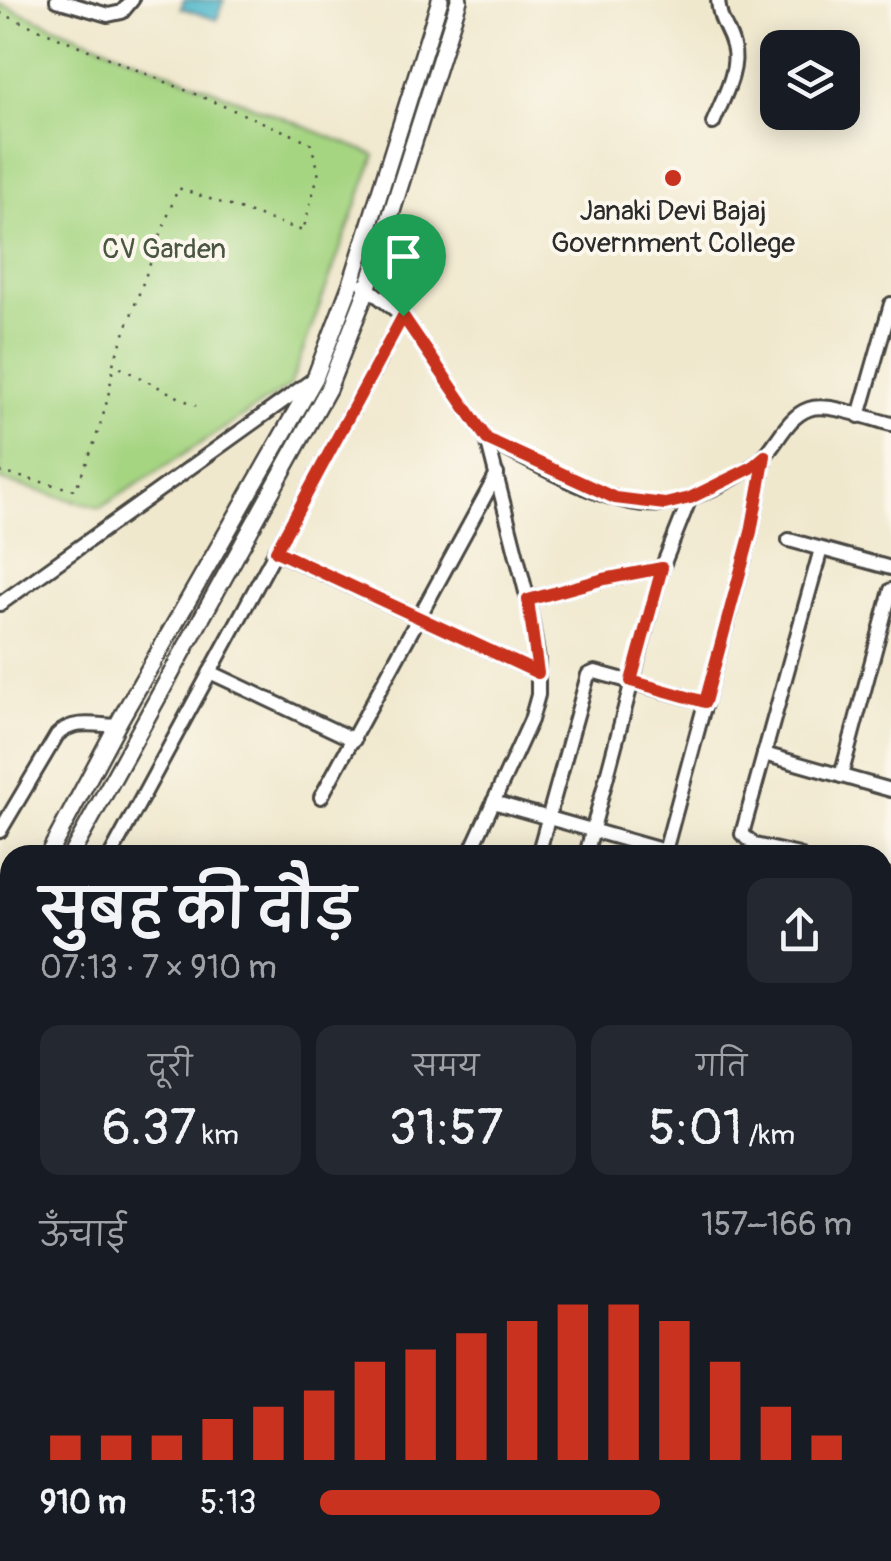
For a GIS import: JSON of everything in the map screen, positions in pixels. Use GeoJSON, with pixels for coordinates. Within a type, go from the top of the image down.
{"type":"FeatureCollection","features":[{"type":"Feature","properties":{"kind":"main road"},"geometry":{"type":"LineString","coordinates":[[53,845],[332,342],[440,0]]}},
{"type":"Feature","properties":{"kind":"main road"},"geometry":{"type":"LineString","coordinates":[[77,845],[328,388],[368,287],[459,0]]}},
{"type":"Feature","properties":{"kind":"street"},"geometry":{"type":"LineString","coordinates":[[57,0],[108,15],[122,12],[132,0]]}},
{"type":"Feature","properties":{"kind":"street"},"geometry":{"type":"LineString","coordinates":[[713,124],[735,60],[718,0]]}},
{"type":"Feature","properties":{"kind":"street"},"geometry":{"type":"LineString","coordinates":[[352,281],[368,287],[403,316],[487,439],[528,600],[538,695],[531,720],[474,845]]}},
{"type":"Feature","properties":{"kind":"street"},"geometry":{"type":"LineString","coordinates":[[858,416],[887,331],[891,304]]}},
{"type":"Feature","properties":{"kind":"street"},"geometry":{"type":"LineString","coordinates":[[116,845],[403,316]]}},
{"type":"Feature","properties":{"kind":"street"},"geometry":{"type":"LineString","coordinates":[[0,604],[315,378]]}},
{"type":"Feature","properties":{"kind":"street"},"geometry":{"type":"LineString","coordinates":[[487,439],[615,498],[665,504],[690,498],[751,468],[765,456],[791,420],[809,409],[825,407],[891,424]]}},
{"type":"Feature","properties":{"kind":"street"},"geometry":{"type":"LineString","coordinates":[[666,845],[751,532],[765,456]]}},
{"type":"Feature","properties":{"kind":"street"},"geometry":{"type":"LineString","coordinates":[[321,797],[496,474]]}},
{"type":"Feature","properties":{"kind":"street"},"geometry":{"type":"LineString","coordinates":[[588,845],[662,568],[690,498]]}},
{"type":"Feature","properties":{"kind":"street"},"geometry":{"type":"LineString","coordinates":[[789,540],[891,568]]}},
{"type":"Feature","properties":{"kind":"street"},"geometry":{"type":"LineString","coordinates":[[755,845],[742,834],[821,549]]}},
{"type":"Feature","properties":{"kind":"street"},"geometry":{"type":"LineString","coordinates":[[276,551],[538,673]]}},
{"type":"Feature","properties":{"kind":"street"},"geometry":{"type":"LineString","coordinates":[[528,600],[662,568]]}},
{"type":"Feature","properties":{"kind":"street"},"geometry":{"type":"LineString","coordinates":[[842,776],[891,590]]}},
{"type":"Feature","properties":{"kind":"street"},"geometry":{"type":"LineString","coordinates":[[210,672],[354,740]]}},
{"type":"Feature","properties":{"kind":"street"},"geometry":{"type":"LineString","coordinates":[[541,845],[588,674],[595,672],[705,702]]}},
{"type":"Feature","properties":{"kind":"street"},"geometry":{"type":"LineString","coordinates":[[0,831],[57,735],[65,728],[83,724],[117,726]]}},
{"type":"Feature","properties":{"kind":"street"},"geometry":{"type":"LineString","coordinates":[[764,754],[891,790]]}},
{"type":"Feature","properties":{"kind":"street"},"geometry":{"type":"LineString","coordinates":[[494,802],[639,845]]}},
{"type":"Feature","properties":{"kind":"path"},"geometry":{"type":"LineString","coordinates":[[0,13],[310,142],[318,171],[303,231],[178,188],[112,364],[111,386],[92,451],[75,490],[0,472]]}},
{"type":"Feature","properties":{"kind":"path"},"geometry":{"type":"LineString","coordinates":[[112,364],[196,406]]}},
{"type":"Feature","properties":{"kind":"green space","name":"CV Garden"},"geometry":{"type":"Polygon","coordinates":[[[0,4],[375,155],[290,386],[100,508],[0,480],[0,4]]]}},
{"type":"Feature","properties":{"kind":"water"},"geometry":{"type":"Polygon","coordinates":[[[184,0],[224,0],[217,20],[181,8],[184,0]]]}},
{"type":"Feature","properties":{"kind":"place","name":"Janaki Devi Bajaj Government College"},"geometry":{"type":"Point","coordinates":[673,178]}},
{"type":"Feature","properties":{"kind":"route"},"geometry":{"type":"LineString","coordinates":[[403,316],[487,439],[615,498],[665,504],[690,498],[751,468],[765,456],[751,532],[705,702],[631,681],[662,568],[528,600],[538,673],[276,551],[403,316]]}}]}
